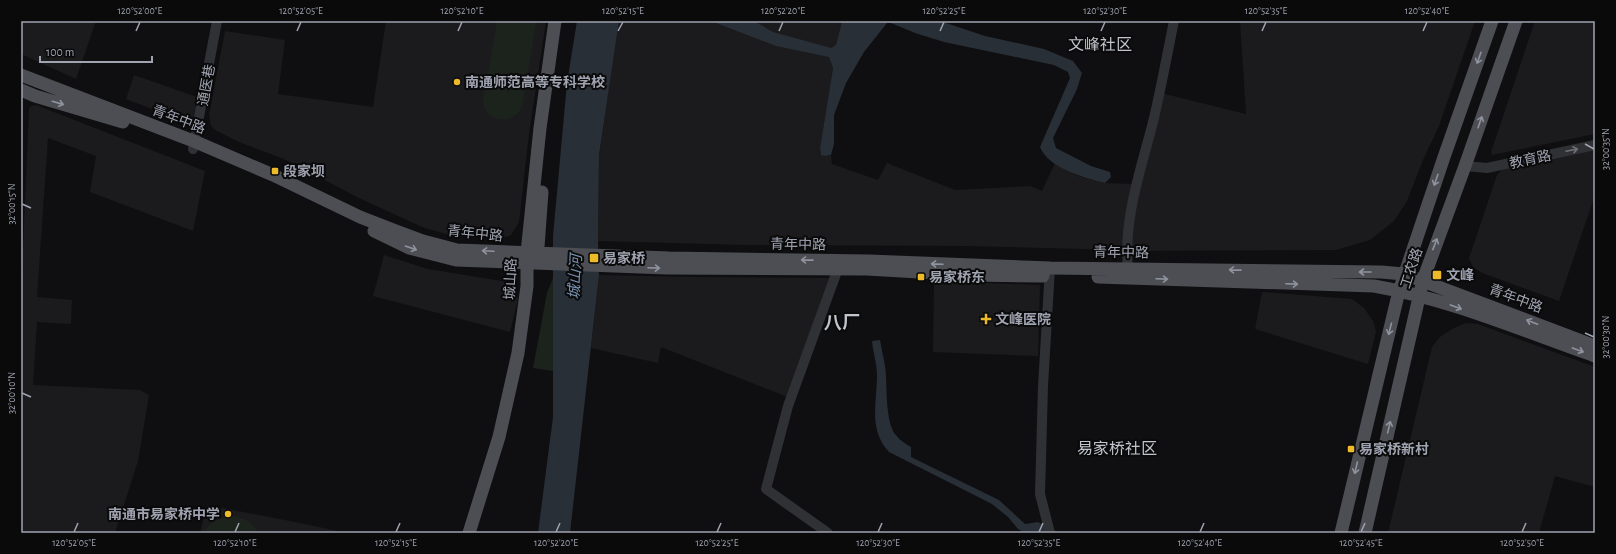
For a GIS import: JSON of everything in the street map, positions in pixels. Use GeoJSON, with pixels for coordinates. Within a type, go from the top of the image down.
{"type":"FeatureCollection","features":[{"type":"Feature","properties":{"kind":"main road","name":"城山路"},"geometry":{"type":"LineString","coordinates":[[469,533],[499,436],[518,353],[527,286],[538,258],[540,128],[555,21]]}},
{"type":"Feature","properties":{"kind":"main road","name":"城山路"},"geometry":{"type":"LineString","coordinates":[[476,533],[505,440],[526,352],[535,290],[548,130],[562,21]]}},
{"type":"Feature","properties":{"kind":"main road","name":"工农路"},"geometry":{"type":"LineString","coordinates":[[1341,533],[1399,290],[1492,21]]}},
{"type":"Feature","properties":{"kind":"main road","name":"工农路"},"geometry":{"type":"LineString","coordinates":[[1365,533],[1418,296],[1516,21]]}},
{"type":"Feature","properties":{"kind":"main road","name":"青年中路"},"geometry":{"type":"LineString","coordinates":[[21,75],[194,146]]}},
{"type":"Feature","properties":{"kind":"main road","name":"青年中路"},"geometry":{"type":"LineString","coordinates":[[21,90],[35,96],[136,126],[194,146],[273,175],[360,217],[423,241],[457,250],[538,258],[603,261],[668,268],[839,265],[867,269],[970,275],[1128,268],[1381,272],[1404,274],[1423,280],[1595,346]]}},
{"type":"Feature","properties":{"kind":"main road","name":"青年中路"},"geometry":{"type":"LineString","coordinates":[[1049,272],[1374,286],[1399,290],[1449,304],[1595,356]]}},
{"type":"Feature","properties":{"kind":"street","name":"通医巷"},"geometry":{"type":"LineString","coordinates":[[194,146],[217,21]]}},
{"type":"Feature","properties":{"kind":"street"},"geometry":{"type":"LineString","coordinates":[[1128,268],[1126,251],[1135,185],[1153,121],[1174,21]]}},
{"type":"Feature","properties":{"kind":"street","name":"教育路"},"geometry":{"type":"LineString","coordinates":[[1465,166],[1487,168],[1595,146]]}},
{"type":"Feature","properties":{"kind":"street"},"geometry":{"type":"LineString","coordinates":[[828,533],[766,489],[788,406],[839,265]]}},
{"type":"Feature","properties":{"kind":"street"},"geometry":{"type":"LineString","coordinates":[[1049,272],[1040,494],[1049,529]]}},
{"type":"Feature","properties":{"kind":"shaded area"},"geometry":{"type":"Polygon","coordinates":[[[21,21],[96,21],[76,79],[21,54],[21,21]]]}},
{"type":"Feature","properties":{"kind":"shaded area"},"geometry":{"type":"Polygon","coordinates":[[[386,21],[546,21],[529,134],[519,222],[511,235],[503,238],[453,236],[422,227],[359,198],[284,159],[239,142],[215,130],[211,126],[209,115],[225,31],[285,40],[278,94],[373,107],[386,21]]]}},
{"type":"Feature","properties":{"kind":"shaded area"},"geometry":{"type":"Polygon","coordinates":[[[497,21],[536,21],[522,108],[517,114],[506,119],[500,119],[489,114],[485,109],[483,102],[497,21]]]}},
{"type":"Feature","properties":{"kind":"shaded area"},"geometry":{"type":"Polygon","coordinates":[[[619,21],[842,21],[836,45],[831,48],[829,57],[833,68],[820,148],[821,154],[828,156],[831,155],[832,164],[878,180],[887,163],[955,190],[1030,186],[1042,191],[1055,163],[1078,176],[1105,183],[1132,184],[1122,250],[966,246],[746,245],[598,241],[599,155],[619,21]]]}},
{"type":"Feature","properties":{"kind":"shaded area"},"geometry":{"type":"Polygon","coordinates":[[[1240,21],[1475,21],[1439,126],[1423,160],[1407,201],[1394,221],[1370,240],[1336,250],[1129,251],[1139,184],[1161,93],[1246,114],[1240,21]]]}},
{"type":"Feature","properties":{"kind":"shaded area"},"geometry":{"type":"Polygon","coordinates":[[[1535,21],[1595,21],[1595,134],[1492,155],[1491,152],[1535,21]]]}},
{"type":"Feature","properties":{"kind":"shaded area"},"geometry":{"type":"Polygon","coordinates":[[[134,75],[197,97],[194,115],[191,120],[186,122],[126,99],[134,75]]]}},
{"type":"Feature","properties":{"kind":"shaded area"},"geometry":{"type":"Polygon","coordinates":[[[36,105],[205,171],[193,231],[90,192],[96,156],[48,138],[37,297],[72,300],[71,324],[37,322],[33,385],[140,390],[149,395],[138,461],[115,533],[21,533],[21,296],[29,109],[31,106],[36,105]]]}},
{"type":"Feature","properties":{"kind":"shaded area"},"geometry":{"type":"Polygon","coordinates":[[[1595,150],[1595,195],[1559,301],[1482,273],[1473,267],[1469,258],[1497,175],[1504,168],[1595,150]]]}},
{"type":"Feature","properties":{"kind":"shaded area"},"geometry":{"type":"Polygon","coordinates":[[[384,255],[428,269],[502,281],[509,284],[516,290],[518,299],[510,332],[373,296],[384,255]]]}},
{"type":"Feature","properties":{"kind":"shaded area"},"geometry":{"type":"Polygon","coordinates":[[[599,275],[831,278],[790,398],[661,347],[658,363],[591,348],[599,275]]]}},
{"type":"Feature","properties":{"kind":"shaded area"},"geometry":{"type":"Polygon","coordinates":[[[553,278],[553,371],[533,368],[547,293],[553,278]]]}},
{"type":"Feature","properties":{"kind":"shaded area","name":"文峰医院"},"geometry":{"type":"Polygon","coordinates":[[[934,281],[1040,285],[1038,356],[933,352],[934,281]]]}},
{"type":"Feature","properties":{"kind":"shaded area"},"geometry":{"type":"Polygon","coordinates":[[[1262,292],[1352,299],[1364,308],[1373,321],[1376,331],[1368,364],[1255,329],[1262,292]]]}},
{"type":"Feature","properties":{"kind":"shaded area"},"geometry":{"type":"Polygon","coordinates":[[[1466,323],[1478,324],[1595,367],[1595,487],[1555,476],[1539,533],[1388,533],[1432,347],[1440,337],[1452,329],[1466,323]]]}},
{"type":"Feature","properties":{"kind":"shaded area","name":"南通市易家桥中学"},"geometry":{"type":"Polygon","coordinates":[[[207,505],[338,531],[340,533],[200,533],[207,505]]]}},
{"type":"Feature","properties":{"kind":"shaded area"},"geometry":{"type":"Polygon","coordinates":[[[237,516],[252,524],[258,533],[205,533],[207,528],[214,522],[222,518],[237,516]]]}},
{"type":"Feature","properties":{"kind":"water","name":"城山河"},"geometry":{"type":"Polygon","coordinates":[[[577,21],[619,21],[599,155],[599,275],[570,533],[538,533],[553,417],[553,236],[567,83],[577,21]]]}},
{"type":"Feature","properties":{"kind":"water"},"geometry":{"type":"Polygon","coordinates":[[[711,21],[754,21],[773,32],[831,48],[836,45],[842,21],[940,21],[985,36],[1044,49],[1073,61],[1082,73],[1077,89],[1053,138],[1056,148],[1091,166],[1110,172],[1111,177],[1105,183],[1068,171],[1051,161],[1040,147],[1070,78],[1068,72],[1054,65],[944,42],[915,33],[891,23],[887,23],[864,52],[846,83],[834,115],[834,144],[831,155],[821,155],[820,148],[833,68],[829,57],[776,46],[711,21]]]}},
{"type":"Feature","properties":{"kind":"water"},"geometry":{"type":"Polygon","coordinates":[[[880,340],[885,368],[889,418],[896,436],[911,447],[911,457],[999,500],[1025,524],[1038,522],[1059,533],[1025,533],[1018,529],[1008,517],[992,504],[889,452],[882,443],[878,434],[875,415],[877,371],[872,341],[880,340]]]}},
{"type":"Feature","properties":{"kind":"place","name":"南通师范高等专科学校"},"geometry":{"type":"Point","coordinates":[457,82]}},
{"type":"Feature","properties":{"kind":"place","name":"段家坝"},"geometry":{"type":"Point","coordinates":[275,171]}},
{"type":"Feature","properties":{"kind":"place","name":"易家桥"},"geometry":{"type":"Point","coordinates":[594,258]}},
{"type":"Feature","properties":{"kind":"place","name":"文峰"},"geometry":{"type":"Point","coordinates":[1437,275]}},
{"type":"Feature","properties":{"kind":"place","name":"易家桥东"},"geometry":{"type":"Point","coordinates":[921,277]}},
{"type":"Feature","properties":{"kind":"place","name":"文峰医院"},"geometry":{"type":"Point","coordinates":[986,319]}},
{"type":"Feature","properties":{"kind":"place","name":"易家桥新村"},"geometry":{"type":"Point","coordinates":[1351,449]}},
{"type":"Feature","properties":{"kind":"place","name":"南通市易家桥中学"},"geometry":{"type":"Point","coordinates":[228,514]}},
{"type":"Feature","properties":{"kind":"district","name":"文峰社区"},"geometry":{"type":"Point","coordinates":[1100,44]}},
{"type":"Feature","properties":{"kind":"district","name":"八厂"},"geometry":{"type":"Point","coordinates":[842,323]}},
{"type":"Feature","properties":{"kind":"district","name":"易家桥社区"},"geometry":{"type":"Point","coordinates":[1117,448]}}]}
